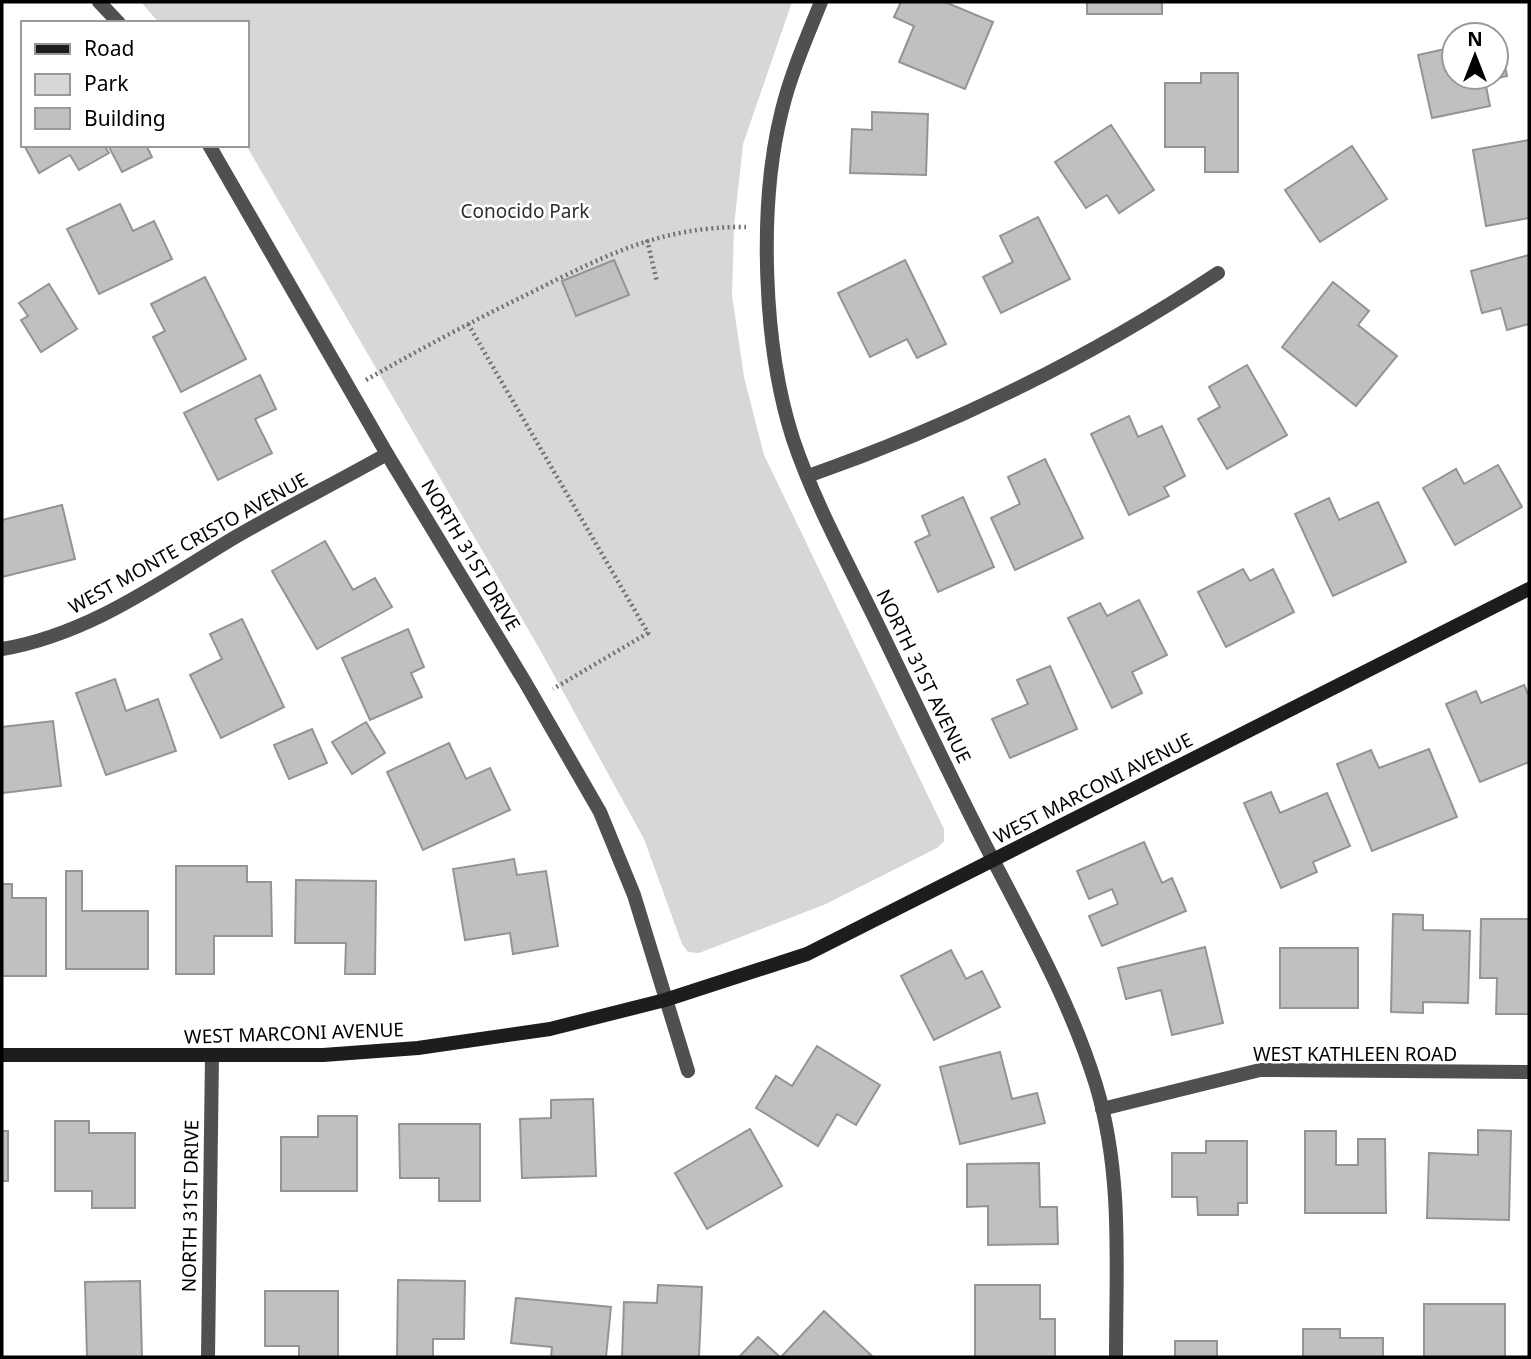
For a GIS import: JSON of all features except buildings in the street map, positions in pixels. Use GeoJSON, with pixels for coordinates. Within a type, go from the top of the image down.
{"type":"FeatureCollection","features":[{"type":"Feature","properties":{"kind":"street"},"geometry":{"type":"LineString","coordinates":[[99,2],[117,21]]}},
{"type":"Feature","properties":{"kind":"street","name":"NORTH 31ST AVENUE"},"geometry":{"type":"LineString","coordinates":[[821,2],[782,111],[773,162],[767,284],[780,388],[794,440],[808,476],[1080,1036],[1102,1109],[1116,1179],[1116,1357]]}},
{"type":"Feature","properties":{"kind":"street","name":"NORTH 31ST DRIVE"},"geometry":{"type":"LineString","coordinates":[[210,147],[387,454],[536,700],[600,812],[634,895],[666,1000]]}},
{"type":"Feature","properties":{"kind":"street"},"geometry":{"type":"LineString","coordinates":[[808,476],[950,422],[1016,391],[1140,325],[1218,272]]}},
{"type":"Feature","properties":{"kind":"street","name":"WEST MONTE CRISTO AVENUE"},"geometry":{"type":"LineString","coordinates":[[2,649],[68,631],[127,603],[228,542],[387,454]]}},
{"type":"Feature","properties":{"kind":"street","name":"WEST MARCONI AVENUE"},"geometry":{"type":"LineString","coordinates":[[2,1055],[323,1055],[483,1041],[550,1029],[666,1000],[807,954],[1529,589]]}},
{"type":"Feature","properties":{"kind":"street"},"geometry":{"type":"LineString","coordinates":[[666,1000],[688,1071]]}},
{"type":"Feature","properties":{"kind":"street","name":"NORTH 31ST DRIVE"},"geometry":{"type":"LineString","coordinates":[[208,1357],[212,1055]]}},
{"type":"Feature","properties":{"kind":"street","name":"WEST KATHLEEN ROAD"},"geometry":{"type":"LineString","coordinates":[[1102,1109],[1260,1070],[1529,1072]]}},
{"type":"Feature","properties":{"kind":"path"},"geometry":{"type":"LineString","coordinates":[[350,388],[468,324],[620,248],[666,234],[734,227],[769,227]]}},
{"type":"Feature","properties":{"kind":"path"},"geometry":{"type":"LineString","coordinates":[[647,240],[657,282]]}},
{"type":"Feature","properties":{"kind":"path"},"geometry":{"type":"LineString","coordinates":[[468,324],[648,633],[536,700]]}},
{"type":"Feature","properties":{"kind":"green space","name":"Conocido Park"},"geometry":{"type":"Polygon","coordinates":[[[141,2],[792,2],[743,144],[734,227],[732,295],[744,377],[764,455],[944,829],[944,841],[937,848],[826,904],[699,953],[688,952],[682,944],[644,839],[539,648],[247,147],[248,21],[157,21],[141,2]]]}}]}
